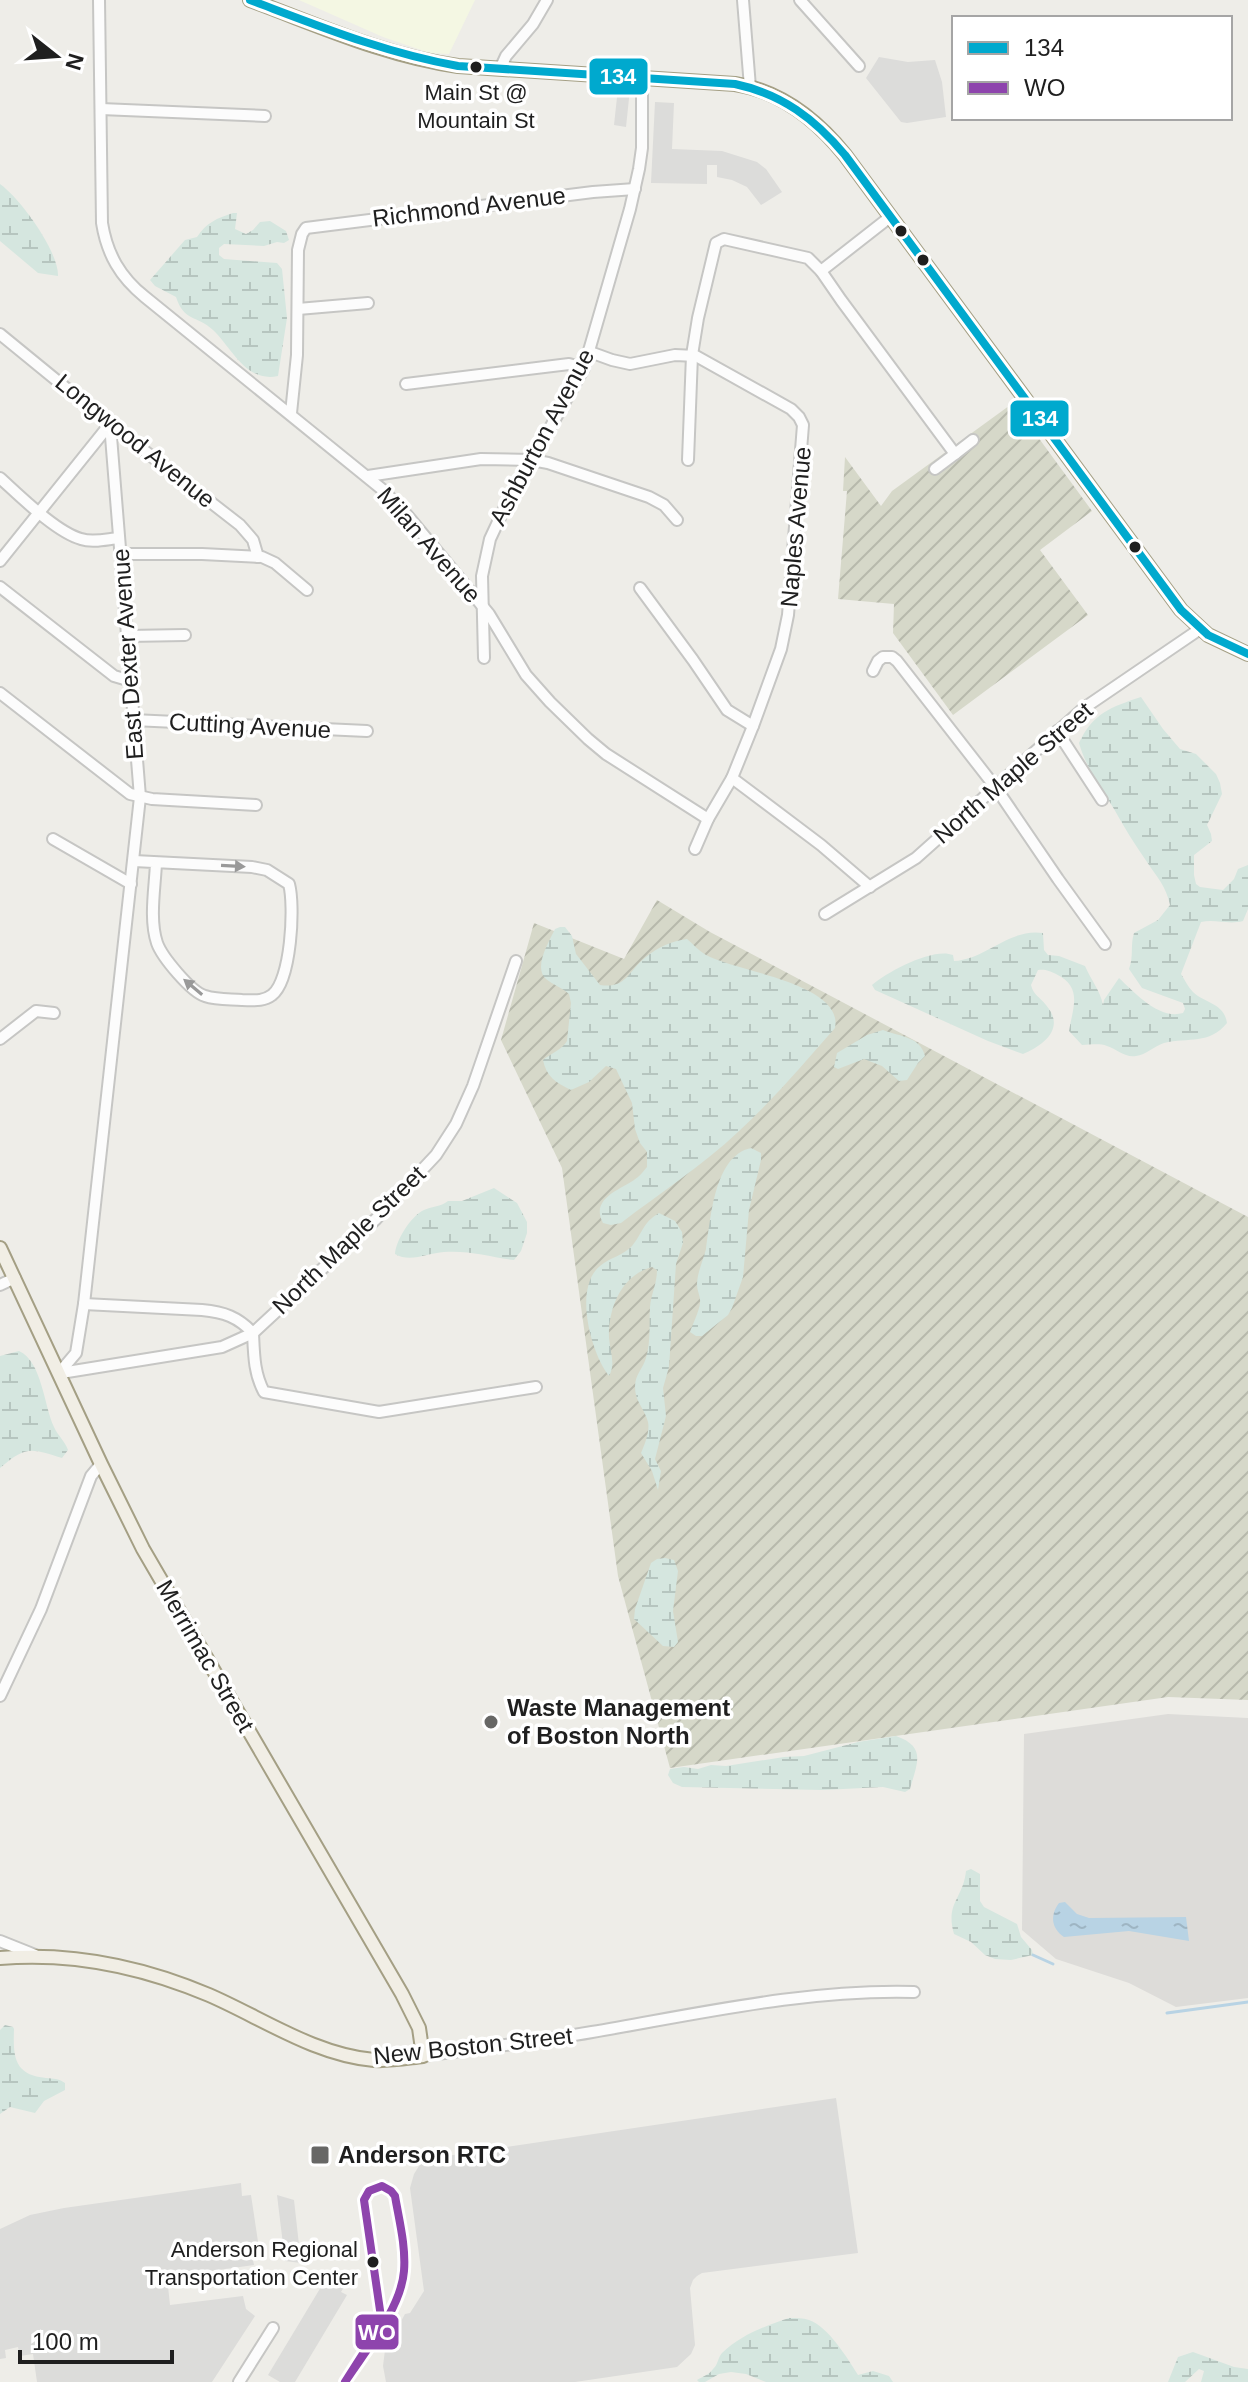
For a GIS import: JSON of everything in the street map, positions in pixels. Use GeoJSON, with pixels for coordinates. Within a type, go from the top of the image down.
{"type":"FeatureCollection","features":[{"type":"Feature","properties":{"kind":"main road"},"geometry":{"type":"LineString","coordinates":[[250,0],[409,57],[458,66],[730,83],[779,97],[814,122],[845,155],[1187,617],[1214,639],[1248,654]]}},
{"type":"Feature","properties":{"kind":"main road","name":"Merrimac Street"},"geometry":{"type":"LineString","coordinates":[[0,1248],[143,1549],[407,2004],[419,2028],[423,2056]]}},
{"type":"Feature","properties":{"kind":"main road","name":"New Boston Street"},"geometry":{"type":"LineString","coordinates":[[0,1958],[39,1956],[91,1960],[145,1972],[209,1995],[319,2046],[353,2057],[384,2060],[423,2056]]}},
{"type":"Feature","properties":{"kind":"street","name":"Milan Avenue"},"geometry":{"type":"LineString","coordinates":[[99,0],[102,223],[107,249],[113,261],[132,285],[368,476],[407,515],[497,626],[526,675],[588,739],[618,762],[708,819]]}},
{"type":"Feature","properties":{"kind":"street"},"geometry":{"type":"LineString","coordinates":[[500,69],[547,0]]}},
{"type":"Feature","properties":{"kind":"street"},"geometry":{"type":"LineString","coordinates":[[743,0],[750,87]]}},
{"type":"Feature","properties":{"kind":"street"},"geometry":{"type":"LineString","coordinates":[[800,0],[859,66]]}},
{"type":"Feature","properties":{"kind":"street","name":"Ashburton Avenue"},"geometry":{"type":"LineString","coordinates":[[484,658],[482,576],[490,539],[590,352],[635,189],[642,148],[642,78]]}},
{"type":"Feature","properties":{"kind":"street"},"geometry":{"type":"LineString","coordinates":[[101,109],[265,116]]}},
{"type":"Feature","properties":{"kind":"street","name":"Richmond Avenue"},"geometry":{"type":"LineString","coordinates":[[298,309],[298,250],[307,227],[635,189]]}},
{"type":"Feature","properties":{"kind":"street"},"geometry":{"type":"LineString","coordinates":[[821,271],[890,217]]}},
{"type":"Feature","properties":{"kind":"street"},"geometry":{"type":"LineString","coordinates":[[688,460],[692,355],[714,248],[718,241],[724,239],[808,258],[821,271],[955,454]]}},
{"type":"Feature","properties":{"kind":"street"},"geometry":{"type":"LineString","coordinates":[[291,413],[298,309],[368,303]]}},
{"type":"Feature","properties":{"kind":"street","name":"Longwood Avenue"},"geometry":{"type":"LineString","coordinates":[[0,334],[245,530],[255,545],[258,557]]}},
{"type":"Feature","properties":{"kind":"street"},"geometry":{"type":"LineString","coordinates":[[590,352],[630,364],[675,355],[692,355]]}},
{"type":"Feature","properties":{"kind":"street","name":"Naples Avenue"},"geometry":{"type":"LineString","coordinates":[[692,355],[791,409],[803,427],[787,627],[732,778],[695,849]]}},
{"type":"Feature","properties":{"kind":"street"},"geometry":{"type":"LineString","coordinates":[[406,384],[570,364],[584,368]]}},
{"type":"Feature","properties":{"kind":"street"},"geometry":{"type":"LineString","coordinates":[[0,561],[110,424]]}},
{"type":"Feature","properties":{"kind":"street","name":"East Dexter Avenue"},"geometry":{"type":"LineString","coordinates":[[84,1304],[140,797],[110,424]]}},
{"type":"Feature","properties":{"kind":"street"},"geometry":{"type":"LineString","coordinates":[[935,469],[973,440]]}},
{"type":"Feature","properties":{"kind":"street"},"geometry":{"type":"LineString","coordinates":[[368,476],[481,459],[532,460],[641,493],[661,503],[677,520]]}},
{"type":"Feature","properties":{"kind":"street"},"geometry":{"type":"LineString","coordinates":[[0,478],[39,512],[81,539],[119,538]]}},
{"type":"Feature","properties":{"kind":"street"},"geometry":{"type":"LineString","coordinates":[[120,554],[187,553],[258,557],[275,563],[307,590]]}},
{"type":"Feature","properties":{"kind":"street"},"geometry":{"type":"LineString","coordinates":[[0,587],[114,676],[131,681]]}},
{"type":"Feature","properties":{"kind":"street"},"geometry":{"type":"LineString","coordinates":[[640,588],[727,710],[753,726]]}},
{"type":"Feature","properties":{"kind":"street","name":"North Maple Street"},"geometry":{"type":"LineString","coordinates":[[825,914],[907,865],[1057,731],[1106,693],[1200,629]]}},
{"type":"Feature","properties":{"kind":"street"},"geometry":{"type":"LineString","coordinates":[[128,636],[185,635]]}},
{"type":"Feature","properties":{"kind":"street"},"geometry":{"type":"LineString","coordinates":[[873,671],[883,657],[897,661],[996,788],[1105,944]]}},
{"type":"Feature","properties":{"kind":"street"},"geometry":{"type":"LineString","coordinates":[[0,693],[122,789],[140,797],[256,805]]}},
{"type":"Feature","properties":{"kind":"street","name":"Cutting Avenue"},"geometry":{"type":"LineString","coordinates":[[133,720],[367,731]]}},
{"type":"Feature","properties":{"kind":"street"},"geometry":{"type":"LineString","coordinates":[[1057,731],[1102,800]]}},
{"type":"Feature","properties":{"kind":"street"},"geometry":{"type":"LineString","coordinates":[[732,778],[821,845],[870,887]]}},
{"type":"Feature","properties":{"kind":"street"},"geometry":{"type":"LineString","coordinates":[[53,839],[131,884]]}},
{"type":"Feature","properties":{"kind":"street"},"geometry":{"type":"LineString","coordinates":[[134,861],[252,867],[267,870],[289,884],[293,899],[285,971],[281,985],[274,994],[259,1001],[217,998],[202,995],[191,988],[161,953],[155,938],[156,863]]}},
{"type":"Feature","properties":{"kind":"street","name":"North Maple Street"},"geometry":{"type":"LineString","coordinates":[[59,1373],[222,1347],[253,1333],[376,1219],[436,1155],[456,1124],[473,1086],[516,961]]}},
{"type":"Feature","properties":{"kind":"street"},"geometry":{"type":"LineString","coordinates":[[0,1039],[36,1011],[54,1013]]}},
{"type":"Feature","properties":{"kind":"street"},"geometry":{"type":"LineString","coordinates":[[0,1285],[15,1278]]}},
{"type":"Feature","properties":{"kind":"street"},"geometry":{"type":"LineString","coordinates":[[59,1373],[76,1353],[84,1304],[160,1306],[218,1311],[243,1322],[253,1333],[254,1365],[264,1392],[379,1412],[536,1387]]}},
{"type":"Feature","properties":{"kind":"street"},"geometry":{"type":"LineString","coordinates":[[0,1696],[41,1609],[92,1474],[101,1464]]}},
{"type":"Feature","properties":{"kind":"street"},"geometry":{"type":"LineString","coordinates":[[0,1941],[39,1956]]}},
{"type":"Feature","properties":{"kind":"street","name":"New Boston Street"},"geometry":{"type":"LineString","coordinates":[[423,2056],[526,2043],[838,1993],[914,1992]]}},
{"type":"Feature","properties":{"kind":"street"},"geometry":{"type":"LineString","coordinates":[[239,2382],[273,2328]]}},
{"type":"Feature","properties":{"kind":"shaded area"},"geometry":{"type":"Polygon","coordinates":[[[299,0],[475,0],[449,54],[430,53],[383,37],[299,0]]]}},
{"type":"Feature","properties":{"kind":"shaded area"},"geometry":{"type":"Polygon","coordinates":[[[879,57],[908,62],[935,60],[942,82],[946,117],[901,122],[866,78],[879,57]]]}},
{"type":"Feature","properties":{"kind":"shaded area"},"geometry":{"type":"Polygon","coordinates":[[[618,88],[630,89],[626,127],[614,125],[618,88]]]}},
{"type":"Feature","properties":{"kind":"shaded area"},"geometry":{"type":"Polygon","coordinates":[[[655,102],[674,103],[672,149],[722,151],[757,162],[766,169],[782,192],[761,205],[747,187],[717,177],[717,165],[707,165],[707,184],[651,183],[655,102]]]}},
{"type":"Feature","properties":{"kind":"shaded area"},"geometry":{"type":"Polygon","coordinates":[[[1013,403],[1092,511],[1040,550],[1088,615],[953,715],[893,633],[894,604],[838,599],[847,491],[843,491],[845,457],[881,506],[892,491],[1013,403]]]}},
{"type":"Feature","properties":{"kind":"shaded area"},"geometry":{"type":"Polygon","coordinates":[[[657,900],[710,932],[1248,1217],[1248,1700],[1168,1697],[670,1768],[618,1576],[562,1168],[501,1040],[534,923],[624,959],[657,900]]]}},
{"type":"Feature","properties":{"kind":"shaded area"},"geometry":{"type":"Polygon","coordinates":[[[1168,1714],[1248,1718],[1248,1998],[1176,2007],[1129,1983],[1056,1959],[1022,1930],[1024,1734],[1168,1714]]]}},
{"type":"Feature","properties":{"kind":"shaded area"},"geometry":{"type":"Polygon","coordinates":[[[836,2098],[858,2253],[697,2276],[690,2288],[695,2345],[691,2354],[677,2367],[575,2382],[386,2382],[383,2366],[385,2350],[405,2314],[410,2313],[424,2291],[410,2188],[414,2174],[425,2161],[836,2098]]]}},
{"type":"Feature","properties":{"kind":"shaded area"},"geometry":{"type":"Polygon","coordinates":[[[241,2183],[242,2196],[251,2195],[260,2255],[252,2256],[254,2265],[167,2277],[170,2305],[243,2296],[246,2309],[255,2316],[212,2382],[37,2382],[33,2354],[20,2356],[18,2347],[5,2350],[6,2358],[0,2359],[0,2229],[30,2215],[64,2208],[241,2183]]]}},
{"type":"Feature","properties":{"kind":"shaded area"},"geometry":{"type":"Polygon","coordinates":[[[277,2195],[294,2200],[301,2263],[285,2261],[277,2195]]]}},
{"type":"Feature","properties":{"kind":"shaded area"},"geometry":{"type":"Polygon","coordinates":[[[327,2277],[344,2287],[341,2292],[347,2295],[295,2382],[280,2382],[268,2375],[327,2277]]]}},
{"type":"Feature","properties":{"kind":"green space"},"geometry":{"type":"Polygon","coordinates":[[[0,184],[37,226],[52,253],[58,276],[38,273],[0,241],[0,184]]]}},
{"type":"Feature","properties":{"kind":"green space"},"geometry":{"type":"Polygon","coordinates":[[[237,213],[235,229],[246,234],[260,222],[270,221],[286,231],[289,240],[264,246],[224,244],[219,248],[219,255],[224,259],[277,263],[282,269],[287,318],[278,376],[267,377],[248,369],[213,330],[183,311],[176,297],[150,280],[185,240],[197,237],[212,222],[237,213]]]}},
{"type":"Feature","properties":{"kind":"green space"},"geometry":{"type":"Polygon","coordinates":[[[1141,697],[1180,749],[1196,754],[1216,774],[1220,783],[1222,794],[1207,825],[1212,841],[1194,855],[1196,884],[1223,890],[1234,879],[1238,869],[1248,865],[1248,909],[1243,921],[1201,922],[1181,974],[1193,992],[1222,1011],[1227,1023],[1213,1035],[1164,1043],[1136,1056],[1125,1055],[1104,1045],[1082,1045],[1069,1031],[1074,1006],[1070,985],[1056,974],[1038,970],[1031,985],[1052,1013],[1053,1028],[1045,1041],[1023,1054],[875,990],[872,985],[879,979],[923,957],[945,953],[953,955],[954,961],[966,959],[1019,935],[1043,933],[1044,950],[1048,955],[1085,966],[1103,1005],[1119,978],[1156,1009],[1165,1013],[1183,1013],[1183,1003],[1142,988],[1129,969],[1134,933],[1158,920],[1170,905],[1161,882],[1090,769],[1079,743],[1090,725],[1104,712],[1141,697]]]}},
{"type":"Feature","properties":{"kind":"green space"},"geometry":{"type":"Polygon","coordinates":[[[565,927],[572,936],[576,954],[600,985],[622,982],[655,950],[687,939],[706,955],[720,961],[806,989],[823,1000],[833,1013],[835,1028],[751,1120],[681,1179],[621,1223],[611,1225],[603,1223],[600,1214],[604,1200],[642,1173],[647,1167],[647,1152],[640,1143],[632,1103],[616,1069],[606,1066],[589,1082],[571,1090],[552,1078],[544,1066],[543,1060],[567,1041],[569,994],[546,979],[541,968],[546,947],[555,929],[565,927]]]}},
{"type":"Feature","properties":{"kind":"green space"},"geometry":{"type":"Polygon","coordinates":[[[883,1030],[908,1038],[922,1049],[925,1056],[907,1080],[899,1081],[882,1066],[864,1059],[838,1069],[834,1067],[837,1053],[867,1035],[883,1030]]]}},
{"type":"Feature","properties":{"kind":"green space"},"geometry":{"type":"Polygon","coordinates":[[[751,1148],[761,1153],[761,1160],[749,1210],[743,1277],[728,1315],[702,1336],[696,1336],[690,1332],[700,1301],[697,1280],[706,1249],[716,1190],[729,1163],[739,1153],[751,1148]]]}},
{"type":"Feature","properties":{"kind":"green space"},"geometry":{"type":"Polygon","coordinates":[[[494,1188],[517,1203],[527,1222],[521,1251],[514,1260],[462,1252],[413,1258],[395,1254],[405,1229],[419,1213],[494,1188]]]}},
{"type":"Feature","properties":{"kind":"green space"},"geometry":{"type":"Polygon","coordinates":[[[659,1213],[675,1221],[682,1232],[683,1243],[676,1264],[669,1367],[663,1388],[666,1416],[655,1459],[661,1471],[658,1490],[652,1471],[641,1453],[648,1426],[635,1387],[648,1352],[650,1307],[657,1270],[652,1267],[641,1271],[618,1295],[609,1327],[612,1362],[609,1376],[591,1337],[586,1304],[587,1289],[600,1266],[629,1249],[646,1224],[659,1213]]]}},
{"type":"Feature","properties":{"kind":"green space"},"geometry":{"type":"Polygon","coordinates":[[[19,1351],[27,1356],[38,1374],[54,1427],[68,1450],[62,1458],[29,1451],[0,1468],[0,1356],[19,1351]]]}},
{"type":"Feature","properties":{"kind":"green space"},"geometry":{"type":"Polygon","coordinates":[[[665,1558],[674,1560],[678,1571],[673,1611],[678,1642],[674,1647],[663,1646],[634,1619],[651,1563],[665,1558]]]}},
{"type":"Feature","properties":{"kind":"green space"},"geometry":{"type":"Polygon","coordinates":[[[896,1736],[912,1745],[917,1757],[910,1789],[905,1792],[883,1787],[823,1790],[682,1787],[673,1783],[668,1775],[670,1769],[698,1769],[804,1756],[896,1736]]]}},
{"type":"Feature","properties":{"kind":"green space"},"geometry":{"type":"Polygon","coordinates":[[[971,1869],[980,1874],[980,1901],[984,1907],[1017,1924],[1021,1937],[1033,1955],[1011,1960],[995,1959],[954,1934],[953,1908],[966,1871],[971,1869]]]}},
{"type":"Feature","properties":{"kind":"green space"},"geometry":{"type":"Polygon","coordinates":[[[5,2025],[14,2029],[15,2056],[22,2069],[35,2076],[65,2083],[65,2090],[44,2101],[35,2113],[10,2107],[0,2114],[0,2030],[5,2025]]]}},
{"type":"Feature","properties":{"kind":"green space"},"geometry":{"type":"Polygon","coordinates":[[[789,2318],[816,2323],[837,2344],[858,2375],[873,2371],[889,2376],[893,2382],[766,2382],[731,2372],[719,2374],[705,2382],[697,2380],[712,2371],[722,2353],[737,2341],[789,2318]]]}},
{"type":"Feature","properties":{"kind":"green space"},"geometry":{"type":"Polygon","coordinates":[[[1193,2352],[1248,2369],[1248,2382],[1201,2382],[1204,2371],[1199,2369],[1185,2382],[1168,2382],[1178,2357],[1193,2352]]]}},
{"type":"Feature","properties":{"kind":"water"},"geometry":{"type":"Polygon","coordinates":[[[1065,1902],[1077,1914],[1089,1918],[1186,1917],[1189,1941],[1129,1931],[1064,1937],[1056,1930],[1053,1917],[1059,1903],[1065,1902]]]}},
{"type":"Feature","properties":{"kind":"waterway"},"geometry":{"type":"LineString","coordinates":[[1033,1955],[1053,1964]]}},
{"type":"Feature","properties":{"kind":"waterway"},"geometry":{"type":"LineString","coordinates":[[1167,2013],[1248,2002]]}},
{"type":"Feature","properties":{"kind":"transit line","name":"134"},"geometry":{"type":"LineString","coordinates":[[250,0],[378,46],[458,66],[735,84],[783,101],[822,130],[845,155],[1181,610],[1208,635],[1248,654]]}},
{"type":"Feature","properties":{"kind":"transit line","name":"WO"},"geometry":{"type":"LineString","coordinates":[[382,2186],[395,2196],[402,2233],[404,2271],[389,2315],[345,2382],[382,2324],[364,2200],[369,2191],[382,2186]]}},
{"type":"Feature","properties":{"kind":"place","name":"Main St @ Mountain St"},"geometry":{"type":"Point","coordinates":[476,67]}},
{"type":"Feature","properties":{"kind":"place","name":"Waste Management of Boston North"},"geometry":{"type":"Point","coordinates":[491,1722]}},
{"type":"Feature","properties":{"kind":"place","name":"Anderson RTC"},"geometry":{"type":"Point","coordinates":[320,2155]}},
{"type":"Feature","properties":{"kind":"place","name":"Anderson Regional Transportation Center"},"geometry":{"type":"Point","coordinates":[373,2262]}}]}
